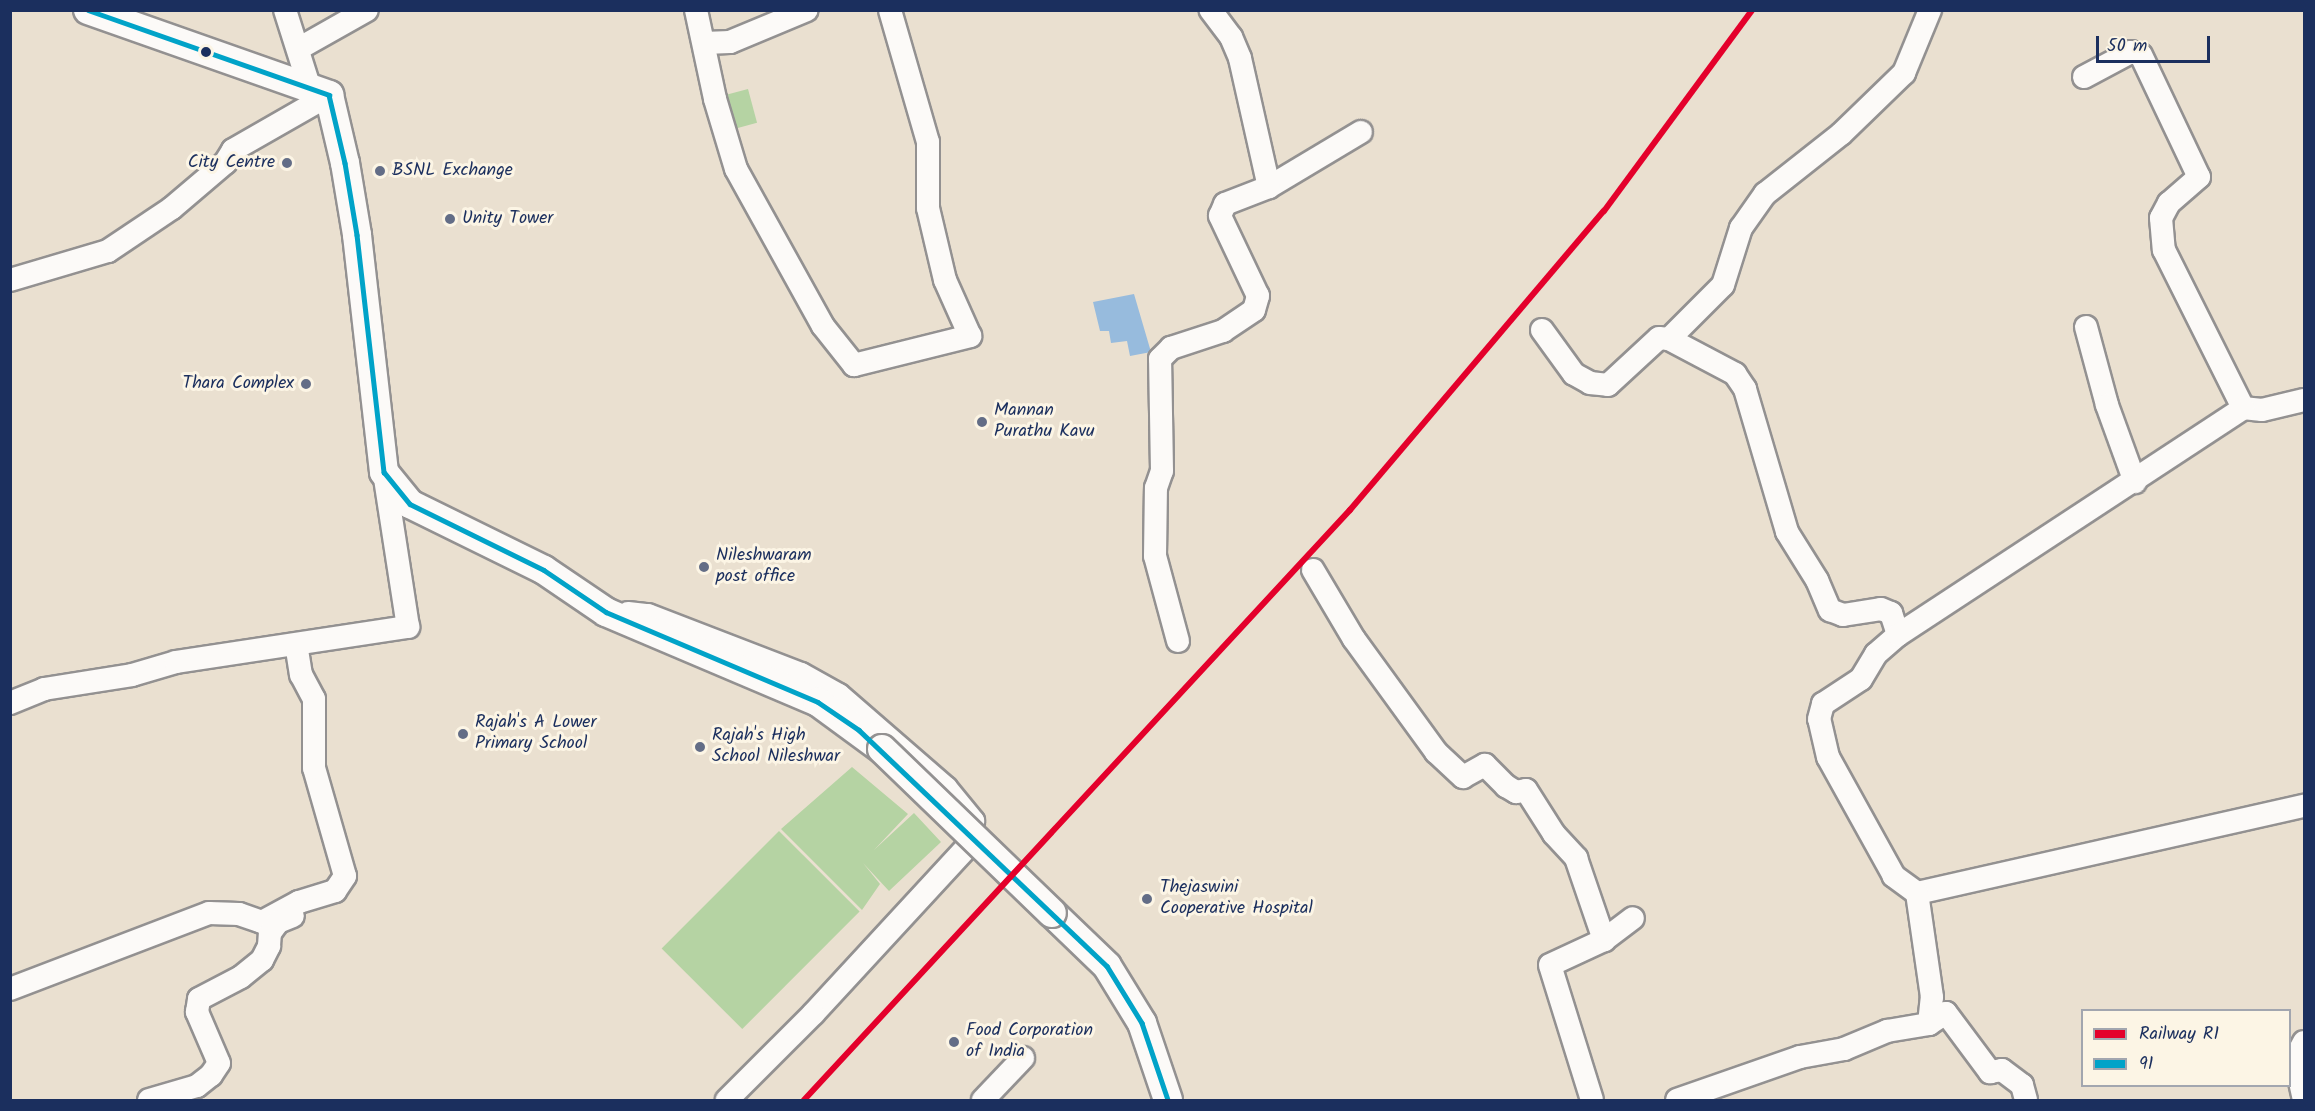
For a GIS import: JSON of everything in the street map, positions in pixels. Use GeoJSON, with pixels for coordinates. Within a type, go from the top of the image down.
{"type":"FeatureCollection","features":[{"type":"Feature","properties":{"kind":"main road"},"geometry":{"type":"LineString","coordinates":[[88,10],[239,61],[320,94],[355,225],[384,472],[410,504],[544,570],[606,612],[818,702],[882,749],[1107,966],[1142,1023],[1168,1101]]}},
{"type":"Feature","properties":{"kind":"street"},"geometry":{"type":"LineString","coordinates":[[10,280],[108,251],[172,208],[225,163],[233,150],[320,94],[298,49],[285,10]]}},
{"type":"Feature","properties":{"kind":"street"},"geometry":{"type":"LineString","coordinates":[[298,49],[367,10]]}},
{"type":"Feature","properties":{"kind":"street"},"geometry":{"type":"LineString","coordinates":[[696,10],[715,99],[736,169],[823,326],[854,365],[970,336],[942,270],[928,208],[928,142],[890,10]]}},
{"type":"Feature","properties":{"kind":"street"},"geometry":{"type":"LineString","coordinates":[[704,43],[730,42],[807,10]]}},
{"type":"Feature","properties":{"kind":"street"},"geometry":{"type":"LineString","coordinates":[[1211,10],[1231,37],[1240,58],[1269,187]]}},
{"type":"Feature","properties":{"kind":"street"},"geometry":{"type":"LineString","coordinates":[[1669,339],[1723,285],[1741,228],[1765,194],[1841,134],[1904,73],[1930,10]]}},
{"type":"Feature","properties":{"kind":"street"},"geometry":{"type":"LineString","coordinates":[[2084,77],[2131,52],[2141,55],[2186,148],[2199,177],[2169,203],[2161,218],[2164,250],[2243,408]]}},
{"type":"Feature","properties":{"kind":"street"},"geometry":{"type":"LineString","coordinates":[[1178,641],[1155,556],[1156,488],[1162,471],[1160,359],[1171,348],[1223,331],[1254,310],[1258,296],[1220,216],[1225,204],[1269,187],[1361,132]]}},
{"type":"Feature","properties":{"kind":"street"},"geometry":{"type":"LineString","coordinates":[[2086,327],[2107,405],[2135,482]]}},
{"type":"Feature","properties":{"kind":"street"},"geometry":{"type":"LineString","coordinates":[[1542,330],[1574,374],[1590,383],[1608,385],[1659,338],[1669,339],[1735,374],[1745,389],[1787,532],[1830,610],[1843,615],[1881,609],[1891,613],[1898,635]]}},
{"type":"Feature","properties":{"kind":"street"},"geometry":{"type":"LineString","coordinates":[[1929,1024],[1932,997],[1917,893],[1894,876],[1828,757],[1819,719],[1823,704],[1861,680],[1876,654],[1898,635],[2135,482],[2243,408],[2262,410],[2304,400]]}},
{"type":"Feature","properties":{"kind":"street"},"geometry":{"type":"LineString","coordinates":[[10,703],[44,689],[132,675],[176,662],[408,627],[384,472]]}},
{"type":"Feature","properties":{"kind":"street"},"geometry":{"type":"LineString","coordinates":[[1313,570],[1354,639],[1436,752],[1463,777],[1485,765],[1506,786],[1516,792],[1526,790],[1554,834],[1576,858],[1604,940]]}},
{"type":"Feature","properties":{"kind":"street"},"geometry":{"type":"LineString","coordinates":[[606,612],[648,615],[801,674],[839,695],[946,788],[973,821],[969,845],[813,1014],[727,1101]]}},
{"type":"Feature","properties":{"kind":"street"},"geometry":{"type":"LineString","coordinates":[[10,989],[209,913],[239,914],[262,922],[299,902],[335,891],[345,876],[314,768],[314,699],[301,675],[296,645]]}},
{"type":"Feature","properties":{"kind":"street"},"geometry":{"type":"LineString","coordinates":[[1917,893],[2304,806]]}},
{"type":"Feature","properties":{"kind":"street"},"geometry":{"type":"LineString","coordinates":[[149,1101],[197,1086],[211,1075],[219,1063],[197,1012],[199,999],[241,977],[262,960],[270,946],[270,933],[279,922],[330,908],[342,880]]}},
{"type":"Feature","properties":{"kind":"street"},"geometry":{"type":"LineString","coordinates":[[1592,1101],[1550,965],[1604,940],[1633,918]]}},
{"type":"Feature","properties":{"kind":"street"},"geometry":{"type":"LineString","coordinates":[[1677,1101],[1756,1076],[1800,1057],[1845,1049],[1887,1031],[1929,1024],[1946,1013],[1990,1072],[2002,1070],[2022,1085],[2026,1101]]}},
{"type":"Feature","properties":{"kind":"street"},"geometry":{"type":"LineString","coordinates":[[2304,1042],[2295,1059],[2304,1100]]}},
{"type":"Feature","properties":{"kind":"street"},"geometry":{"type":"LineString","coordinates":[[983,1101],[1023,1058]]}},
{"type":"Feature","properties":{"kind":"green space"},"geometry":{"type":"Polygon","coordinates":[[[748,89],[757,123],[718,133],[709,99],[748,89]]]}},
{"type":"Feature","properties":{"kind":"green space"},"geometry":{"type":"Polygon","coordinates":[[[852,767],[908,814],[874,850],[914,813],[941,842],[889,891],[863,863],[880,884],[862,910],[781,829],[852,767]]]}},
{"type":"Feature","properties":{"kind":"green space"},"geometry":{"type":"Polygon","coordinates":[[[779,831],[860,912],[742,1029],[662,948],[779,831]]]}},
{"type":"Feature","properties":{"kind":"water"},"geometry":{"type":"Polygon","coordinates":[[[1134,294],[1151,352],[1130,356],[1127,341],[1111,343],[1109,331],[1100,331],[1093,302],[1134,294]]]}},
{"type":"Feature","properties":{"kind":"rail line","name":"R1"},"geometry":{"type":"LineString","coordinates":[[804,1100],[1350,510],[1604,211],[1752,10]]}},
{"type":"Feature","properties":{"kind":"transit line","name":"91"},"geometry":{"type":"LineString","coordinates":[[88,10],[329,95],[345,163],[357,235],[384,472],[410,504],[544,570],[606,612],[818,702],[859,730],[1107,966],[1142,1023],[1168,1100]]}},
{"type":"Feature","properties":{"kind":"place","name":"City Centre"},"geometry":{"type":"Point","coordinates":[287,163]}},
{"type":"Feature","properties":{"kind":"place","name":"BSNL Exchange"},"geometry":{"type":"Point","coordinates":[380,171]}},
{"type":"Feature","properties":{"kind":"place","name":"Unity Tower"},"geometry":{"type":"Point","coordinates":[450,219]}},
{"type":"Feature","properties":{"kind":"place","name":"Thara Complex"},"geometry":{"type":"Point","coordinates":[306,384]}},
{"type":"Feature","properties":{"kind":"place","name":"Mannan Purathu Kavu"},"geometry":{"type":"Point","coordinates":[982,422]}},
{"type":"Feature","properties":{"kind":"place","name":"Nileshwaram post office"},"geometry":{"type":"Point","coordinates":[704,567]}},
{"type":"Feature","properties":{"kind":"place","name":"Rajah's A Lower Primary School"},"geometry":{"type":"Point","coordinates":[463,734]}},
{"type":"Feature","properties":{"kind":"place","name":"Rajah's High School Nileshwar"},"geometry":{"type":"Point","coordinates":[700,747]}},
{"type":"Feature","properties":{"kind":"place","name":"Thejaswini Cooperative Hospital"},"geometry":{"type":"Point","coordinates":[1147,899]}},
{"type":"Feature","properties":{"kind":"place","name":"Food Corporation of India"},"geometry":{"type":"Point","coordinates":[954,1042]}}]}
